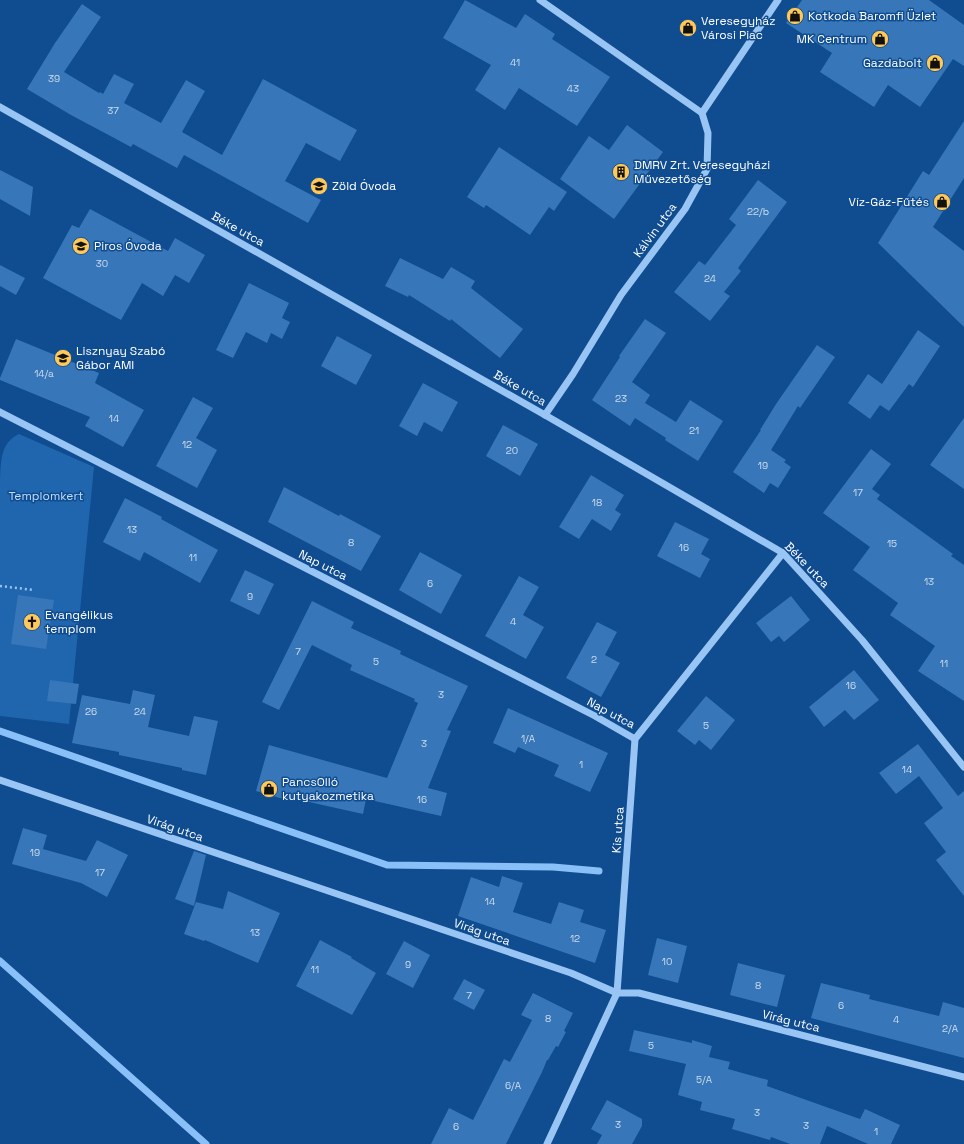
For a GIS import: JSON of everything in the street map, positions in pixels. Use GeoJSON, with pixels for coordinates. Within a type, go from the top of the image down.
{"type":"FeatureCollection","features":[{"type":"Feature","properties":{"kind":"street"},"geometry":{"type":"LineString","coordinates":[[540,0],[702,113],[778,0]]}},
{"type":"Feature","properties":{"kind":"street","name":"Béke utca"},"geometry":{"type":"LineString","coordinates":[[0,107],[544,415],[783,553],[862,640],[964,767]]}},
{"type":"Feature","properties":{"kind":"street","name":"Kálvin utca"},"geometry":{"type":"LineString","coordinates":[[544,415],[572,374],[621,295],[685,209],[707,169],[708,133],[702,113]]}},
{"type":"Feature","properties":{"kind":"street","name":"Nap utca"},"geometry":{"type":"LineString","coordinates":[[0,412],[594,716],[635,739]]}},
{"type":"Feature","properties":{"kind":"street"},"geometry":{"type":"LineString","coordinates":[[635,739],[783,553]]}},
{"type":"Feature","properties":{"kind":"street","name":"Kis utca"},"geometry":{"type":"LineString","coordinates":[[547,1144],[617,993],[635,739]]}},
{"type":"Feature","properties":{"kind":"street","name":"Virág utca"},"geometry":{"type":"LineString","coordinates":[[0,780],[563,971],[617,993],[639,993],[964,1077]]}},
{"type":"Feature","properties":{"kind":"path"},"geometry":{"type":"LineString","coordinates":[[0,586],[34,590]]}},
{"type":"Feature","properties":{"kind":"green space","name":"Templomkert"},"geometry":{"type":"Polygon","coordinates":[[[19,434],[94,467],[69,724],[0,716],[1,460],[8,442],[19,434]]]}},
{"type":"Feature","properties":{"kind":"building"},"geometry":{"type":"Polygon","coordinates":[[[465,0],[516,28],[525,14],[555,34],[552,39],[610,77],[577,126],[519,88],[505,110],[475,90],[491,65],[443,38],[465,0]]]}},
{"type":"Feature","properties":{"kind":"building"},"geometry":{"type":"Polygon","coordinates":[[[802,0],[929,0],[964,25],[964,66],[953,59],[920,107],[888,85],[874,107],[820,72],[832,53],[786,23],[802,0]]]}},
{"type":"Feature","properties":{"kind":"building"},"geometry":{"type":"Polygon","coordinates":[[[82,4],[101,17],[64,72],[103,94],[114,74],[134,84],[124,103],[161,123],[186,80],[205,91],[182,132],[222,155],[263,79],[357,130],[340,161],[306,143],[285,181],[321,200],[308,223],[184,155],[177,168],[133,144],[131,147],[71,115],[27,89],[55,43],[82,4]]]}},
{"type":"Feature","properties":{"kind":"building"},"geometry":{"type":"Polygon","coordinates":[[[964,121],[964,178],[933,227],[964,251],[964,327],[878,243],[923,171],[929,175],[964,121]]]}},
{"type":"Feature","properties":{"kind":"building","name":"DMRV Zrt. Veresegyházi Művezetőség"},"geometry":{"type":"Polygon","coordinates":[[[627,125],[663,152],[614,219],[560,179],[589,136],[609,150],[627,125]]]}},
{"type":"Feature","properties":{"kind":"building"},"geometry":{"type":"Polygon","coordinates":[[[499,147],[567,192],[554,211],[549,207],[530,235],[486,205],[484,208],[467,197],[499,147]]]}},
{"type":"Feature","properties":{"kind":"building"},"geometry":{"type":"Polygon","coordinates":[[[0,170],[33,187],[30,216],[0,199],[0,170]]]}},
{"type":"Feature","properties":{"kind":"building"},"geometry":{"type":"Polygon","coordinates":[[[758,180],[787,202],[738,268],[741,271],[724,292],[730,296],[710,321],[674,292],[699,261],[705,265],[736,225],[729,219],[758,180]]]}},
{"type":"Feature","properties":{"kind":"building"},"geometry":{"type":"Polygon","coordinates":[[[90,209],[168,251],[175,238],[205,255],[189,283],[175,275],[163,296],[142,283],[121,320],[43,278],[72,225],[79,228],[90,209]]]}},
{"type":"Feature","properties":{"kind":"building"},"geometry":{"type":"Polygon","coordinates":[[[400,258],[443,279],[451,267],[475,281],[471,288],[523,329],[500,358],[451,319],[450,321],[409,295],[408,297],[385,286],[400,258]]]}},
{"type":"Feature","properties":{"kind":"building"},"geometry":{"type":"Polygon","coordinates":[[[0,265],[25,278],[16,295],[0,286],[0,265]]]}},
{"type":"Feature","properties":{"kind":"building"},"geometry":{"type":"Polygon","coordinates":[[[249,283],[289,303],[282,318],[290,322],[282,339],[271,333],[267,343],[246,332],[233,358],[216,350],[249,283]]]}},
{"type":"Feature","properties":{"kind":"building"},"geometry":{"type":"Polygon","coordinates":[[[645,319],[666,333],[632,382],[650,395],[645,403],[676,422],[690,400],[723,421],[698,461],[665,440],[666,438],[635,418],[630,426],[592,400],[620,357],[619,356],[645,319]]]}},
{"type":"Feature","properties":{"kind":"building"},"geometry":{"type":"Polygon","coordinates":[[[918,330],[940,346],[913,387],[909,384],[889,411],[880,405],[870,419],[848,403],[868,374],[882,384],[918,330]]]}},
{"type":"Feature","properties":{"kind":"building"},"geometry":{"type":"Polygon","coordinates":[[[337,336],[372,355],[356,385],[321,366],[337,336]]]}},
{"type":"Feature","properties":{"kind":"building"},"geometry":{"type":"Polygon","coordinates":[[[16,339],[99,373],[95,383],[144,410],[123,447],[85,426],[90,417],[0,380],[16,339]]]}},
{"type":"Feature","properties":{"kind":"building"},"geometry":{"type":"Polygon","coordinates":[[[817,345],[835,357],[800,408],[798,406],[771,450],[786,460],[784,462],[791,467],[778,488],[770,483],[764,493],[733,472],[761,430],[776,404],[817,345]]]}},
{"type":"Feature","properties":{"kind":"building"},"geometry":{"type":"Polygon","coordinates":[[[423,383],[458,402],[442,432],[424,422],[417,436],[399,426],[423,383]]]}},
{"type":"Feature","properties":{"kind":"building"},"geometry":{"type":"Polygon","coordinates":[[[193,397],[213,408],[196,438],[217,450],[197,488],[156,466],[193,397]]]}},
{"type":"Feature","properties":{"kind":"building"},"geometry":{"type":"Polygon","coordinates":[[[964,418],[964,489],[930,465],[964,418]]]}},
{"type":"Feature","properties":{"kind":"building"},"geometry":{"type":"Polygon","coordinates":[[[503,425],[538,444],[520,476],[486,456],[503,425]]]}},
{"type":"Feature","properties":{"kind":"building"},"geometry":{"type":"Polygon","coordinates":[[[871,449],[891,464],[872,489],[880,495],[877,499],[953,554],[951,556],[964,565],[964,701],[918,671],[935,646],[890,615],[898,603],[853,570],[870,547],[823,513],[871,449]]]}},
{"type":"Feature","properties":{"kind":"building"},"geometry":{"type":"Polygon","coordinates":[[[591,475],[624,495],[615,510],[621,514],[611,531],[592,519],[579,539],[559,527],[591,475]]]}},
{"type":"Feature","properties":{"kind":"building"},"geometry":{"type":"Polygon","coordinates":[[[284,487],[381,536],[361,571],[268,522],[284,487]]]}},
{"type":"Feature","properties":{"kind":"building"},"geometry":{"type":"Polygon","coordinates":[[[125,498],[162,517],[161,519],[218,550],[200,583],[144,552],[140,561],[103,542],[125,498]]]}},
{"type":"Feature","properties":{"kind":"building"},"geometry":{"type":"Polygon","coordinates":[[[675,522],[709,539],[701,554],[710,559],[700,578],[657,556],[675,522]]]}},
{"type":"Feature","properties":{"kind":"building"},"geometry":{"type":"Polygon","coordinates":[[[420,552],[462,575],[441,614],[399,590],[420,552]]]}},
{"type":"Feature","properties":{"kind":"building"},"geometry":{"type":"Polygon","coordinates":[[[245,570],[274,584],[259,615],[230,601],[245,570]]]}},
{"type":"Feature","properties":{"kind":"building"},"geometry":{"type":"Polygon","coordinates":[[[519,576],[539,587],[523,615],[544,627],[526,659],[485,636],[519,576]]]}},
{"type":"Feature","properties":{"kind":"building","name":"Evangélikus templom"},"geometry":{"type":"Polygon","coordinates":[[[18,595],[54,600],[46,649],[11,644],[18,595]]]}},
{"type":"Feature","properties":{"kind":"building"},"geometry":{"type":"Polygon","coordinates":[[[791,596],[810,620],[784,642],[779,636],[771,642],[756,623],[791,596]]]}},
{"type":"Feature","properties":{"kind":"building"},"geometry":{"type":"Polygon","coordinates":[[[312,601],[354,622],[351,628],[401,651],[400,654],[468,686],[447,730],[451,731],[428,788],[447,793],[441,816],[366,799],[363,814],[291,798],[290,801],[256,791],[269,745],[387,778],[418,703],[414,701],[415,699],[350,670],[352,665],[312,645],[279,710],[262,702],[312,601]]]}},
{"type":"Feature","properties":{"kind":"building"},"geometry":{"type":"Polygon","coordinates":[[[597,622],[617,632],[605,655],[620,663],[601,697],[566,678],[597,622]]]}},
{"type":"Feature","properties":{"kind":"building"},"geometry":{"type":"Polygon","coordinates":[[[854,670],[879,700],[854,720],[845,710],[824,727],[809,707],[854,670]]]}},
{"type":"Feature","properties":{"kind":"building"},"geometry":{"type":"Polygon","coordinates":[[[50,680],[79,684],[76,704],[47,701],[50,680]]]}},
{"type":"Feature","properties":{"kind":"building"},"geometry":{"type":"Polygon","coordinates":[[[133,690],[155,695],[148,727],[189,736],[194,716],[218,721],[206,775],[182,770],[182,768],[119,755],[119,752],[72,743],[82,695],[130,704],[133,690]]]}},
{"type":"Feature","properties":{"kind":"building"},"geometry":{"type":"Polygon","coordinates":[[[706,696],[735,720],[711,750],[699,740],[695,745],[677,731],[706,696]]]}},
{"type":"Feature","properties":{"kind":"building"},"geometry":{"type":"Polygon","coordinates":[[[508,708],[608,753],[590,792],[554,776],[559,765],[518,747],[515,753],[493,743],[508,708]]]}},
{"type":"Feature","properties":{"kind":"building"},"geometry":{"type":"Polygon","coordinates":[[[918,744],[958,796],[964,791],[964,896],[936,860],[946,852],[924,823],[943,808],[919,776],[896,794],[879,773],[918,744]]]}},
{"type":"Feature","properties":{"kind":"building"},"geometry":{"type":"Polygon","coordinates":[[[23,828],[47,835],[43,849],[86,861],[97,840],[128,855],[107,897],[81,883],[12,864],[23,828]]]}},
{"type":"Feature","properties":{"kind":"building"},"geometry":{"type":"Polygon","coordinates":[[[194,851],[206,855],[194,906],[175,899],[194,851]]]}},
{"type":"Feature","properties":{"kind":"building"},"geometry":{"type":"Polygon","coordinates":[[[502,876],[523,883],[513,912],[551,924],[559,902],[584,910],[580,922],[606,930],[595,963],[458,916],[471,877],[499,887],[502,876]]]}},
{"type":"Feature","properties":{"kind":"building"},"geometry":{"type":"Polygon","coordinates":[[[228,891],[280,913],[258,963],[205,940],[204,941],[184,934],[196,902],[223,909],[228,891]]]}},
{"type":"Feature","properties":{"kind":"building"},"geometry":{"type":"Polygon","coordinates":[[[657,938],[687,946],[678,983],[648,975],[657,938]]]}},
{"type":"Feature","properties":{"kind":"building"},"geometry":{"type":"Polygon","coordinates":[[[320,940],[352,957],[351,958],[376,973],[352,1015],[296,986],[320,940]]]}},
{"type":"Feature","properties":{"kind":"building"},"geometry":{"type":"Polygon","coordinates":[[[404,941],[430,955],[413,988],[386,974],[404,941]]]}},
{"type":"Feature","properties":{"kind":"building"},"geometry":{"type":"Polygon","coordinates":[[[738,963],[785,975],[777,1007],[730,995],[738,963]]]}},
{"type":"Feature","properties":{"kind":"building"},"geometry":{"type":"Polygon","coordinates":[[[464,979],[485,990],[474,1010],[453,999],[464,979]]]}},
{"type":"Feature","properties":{"kind":"building"},"geometry":{"type":"Polygon","coordinates":[[[821,983],[870,995],[869,999],[939,1016],[943,1002],[964,1008],[964,1058],[811,1018],[821,983]]]}},
{"type":"Feature","properties":{"kind":"building"},"geometry":{"type":"Polygon","coordinates":[[[533,993],[573,1013],[564,1031],[566,1032],[558,1047],[556,1046],[547,1060],[506,1144],[431,1144],[449,1108],[473,1120],[504,1059],[510,1062],[532,1020],[521,1015],[533,993]]]}},
{"type":"Feature","properties":{"kind":"building"},"geometry":{"type":"Polygon","coordinates":[[[634,1030],[692,1043],[692,1040],[712,1046],[709,1057],[730,1062],[728,1069],[768,1080],[767,1086],[860,1119],[865,1109],[900,1125],[891,1144],[868,1144],[827,1126],[820,1144],[790,1144],[771,1137],[770,1140],[732,1129],[735,1119],[700,1110],[702,1102],[678,1095],[686,1064],[629,1051],[634,1030]]]}},
{"type":"Feature","properties":{"kind":"building"},"geometry":{"type":"Polygon","coordinates":[[[607,1100],[642,1119],[642,1126],[632,1144],[597,1144],[602,1135],[591,1129],[607,1100]]]}},
{"type":"Feature","properties":{"kind":"waterway"},"geometry":{"type":"LineString","coordinates":[[0,731],[387,865],[553,867],[599,871]]}},
{"type":"Feature","properties":{"kind":"waterway"},"geometry":{"type":"LineString","coordinates":[[0,961],[206,1144]]}},
{"type":"Feature","properties":{"kind":"place","name":"Kotkoda Baromfi Üzlet"},"geometry":{"type":"Point","coordinates":[795,16]}},
{"type":"Feature","properties":{"kind":"place","name":"Veresegyház Városi Piac"},"geometry":{"type":"Point","coordinates":[688,28]}},
{"type":"Feature","properties":{"kind":"place","name":"MK Centrum"},"geometry":{"type":"Point","coordinates":[880,39]}},
{"type":"Feature","properties":{"kind":"place","name":"Gazdabolt"},"geometry":{"type":"Point","coordinates":[935,63]}},
{"type":"Feature","properties":{"kind":"place","name":"DMRV Zrt. Veresegyházi Művezetőség"},"geometry":{"type":"Point","coordinates":[621,172]}},
{"type":"Feature","properties":{"kind":"place","name":"Zöld Óvoda"},"geometry":{"type":"Point","coordinates":[319,186]}},
{"type":"Feature","properties":{"kind":"place","name":"Víz-Gáz-Fűtés"},"geometry":{"type":"Point","coordinates":[942,202]}},
{"type":"Feature","properties":{"kind":"place","name":"Piros Óvoda"},"geometry":{"type":"Point","coordinates":[81,246]}},
{"type":"Feature","properties":{"kind":"place","name":"Lisznyay Szabó Gábor AMI"},"geometry":{"type":"Point","coordinates":[63,358]}},
{"type":"Feature","properties":{"kind":"place","name":"Evangélikus templom"},"geometry":{"type":"Point","coordinates":[32,622]}},
{"type":"Feature","properties":{"kind":"place","name":"PancsOlló kutyakozmetika"},"geometry":{"type":"Point","coordinates":[269,789]}}]}
